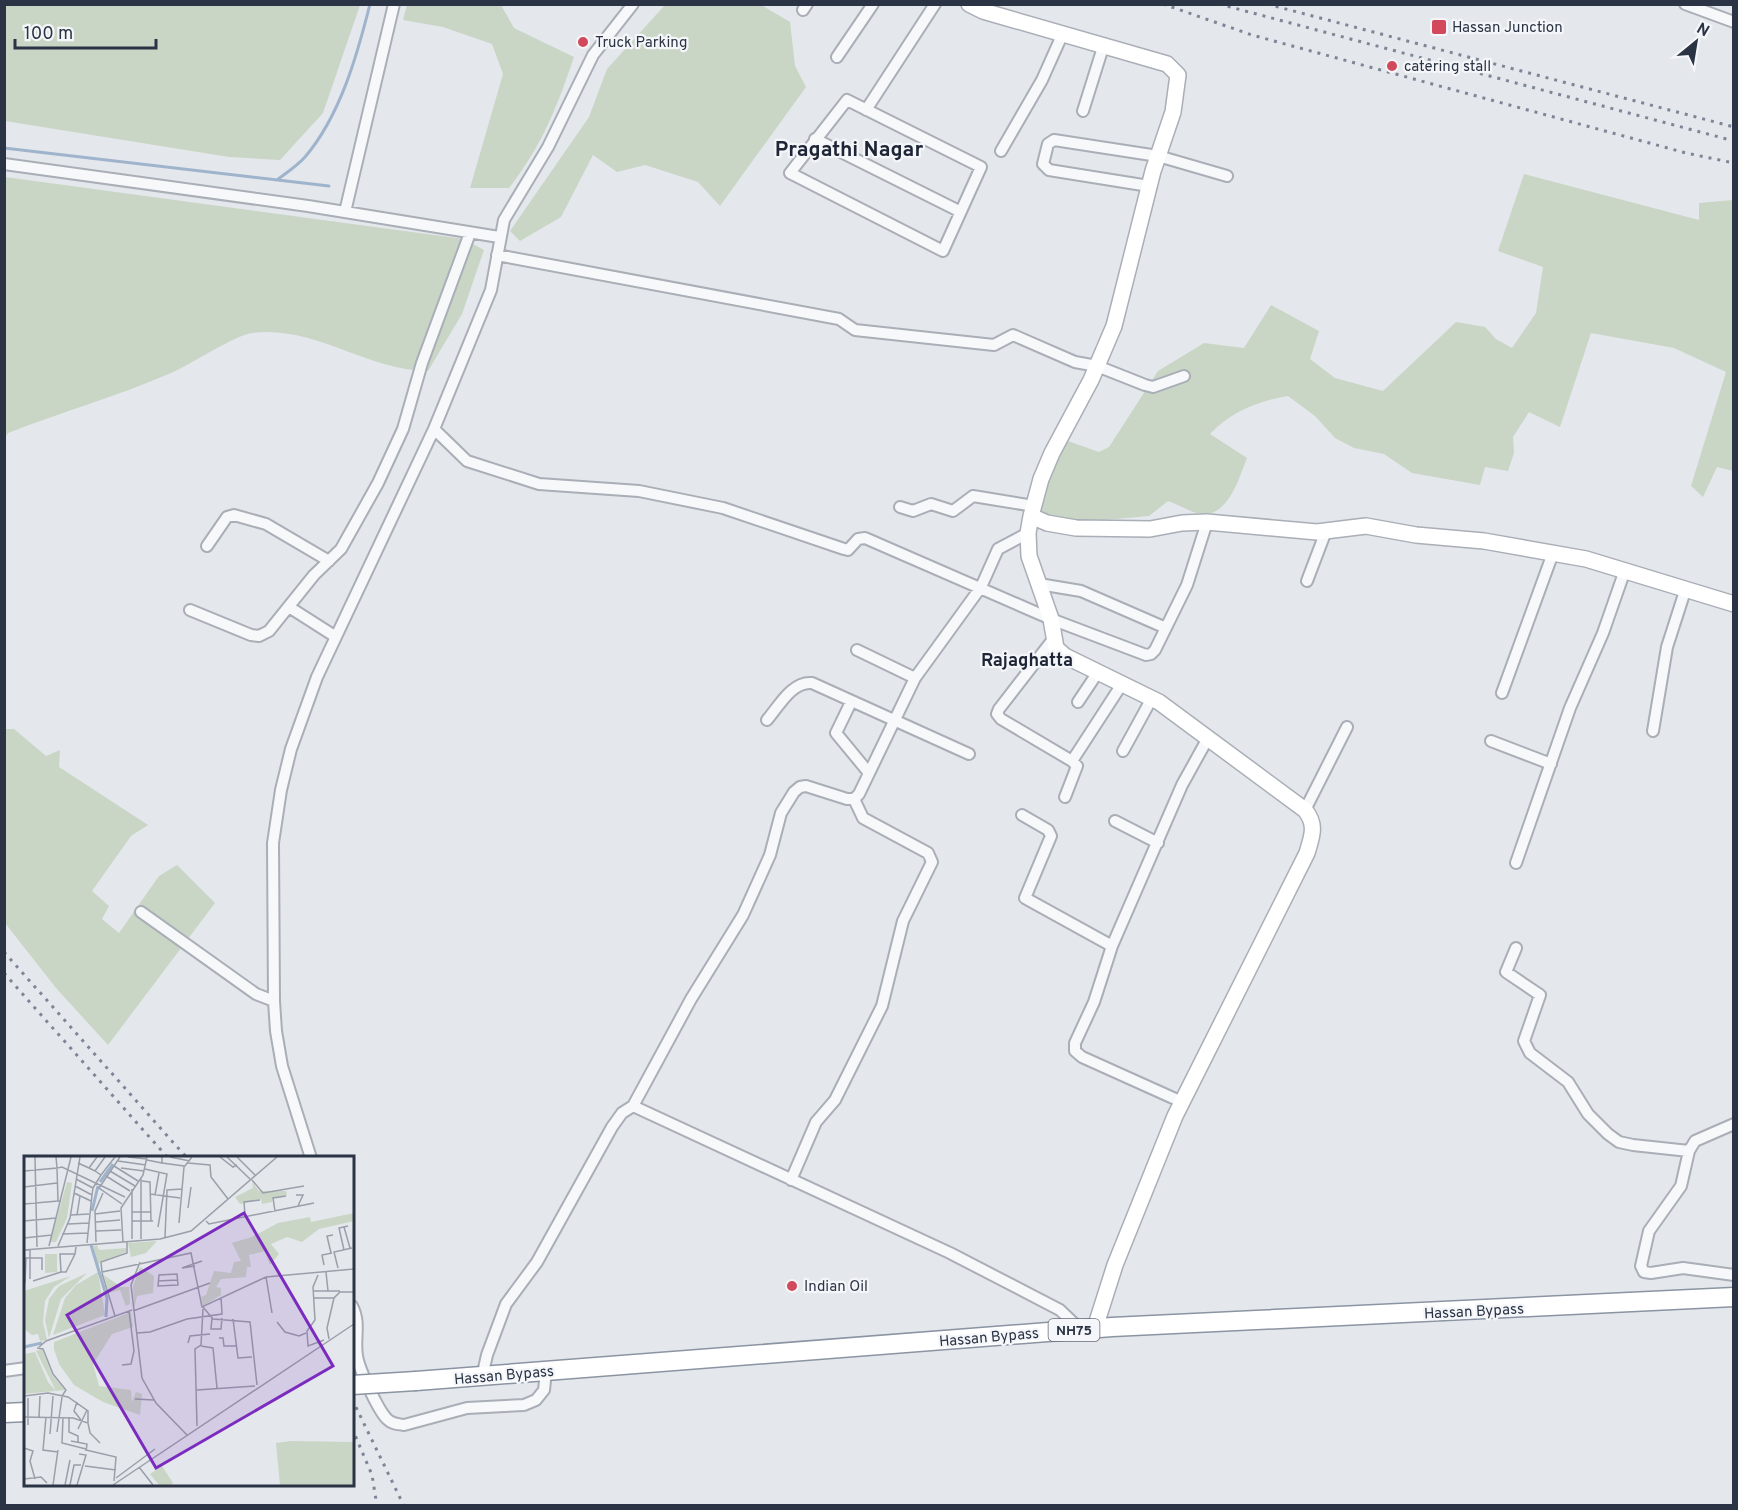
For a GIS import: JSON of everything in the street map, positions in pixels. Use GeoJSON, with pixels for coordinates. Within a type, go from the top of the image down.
{"type":"FeatureCollection","features":[{"type":"Feature","properties":{"kind":"highway","name":"Hassan Bypass"},"geometry":{"type":"LineString","coordinates":[[354,1385],[482,1377],[1087,1329],[1734,1297]]}},
{"type":"Feature","properties":{"kind":"highway"},"geometry":{"type":"LineString","coordinates":[[4,1413],[24,1412]]}},
{"type":"Feature","properties":{"kind":"street"},"geometry":{"type":"LineString","coordinates":[[345,212],[394,4]]}},
{"type":"Feature","properties":{"kind":"street"},"geometry":{"type":"LineString","coordinates":[[310,1156],[282,1066],[274,1000],[273,843],[280,789],[305,705],[434,429],[491,290],[499,237],[515,198],[548,147],[593,55],[603,39],[633,4]]}},
{"type":"Feature","properties":{"kind":"street"},"geometry":{"type":"LineString","coordinates":[[837,57],[873,4]]}},
{"type":"Feature","properties":{"kind":"street"},"geometry":{"type":"LineString","coordinates":[[866,110],[935,4]]}},
{"type":"Feature","properties":{"kind":"street"},"geometry":{"type":"LineString","coordinates":[[633,1106],[950,1253],[1060,1310],[1087,1329],[1182,1102],[1307,853],[1314,831],[1312,818],[1305,810],[1152,698],[1065,656],[1056,648],[1051,619],[1029,556],[1028,533],[1032,511],[1052,453],[1097,366],[1114,326],[1149,186],[1173,112],[1178,75],[1167,64],[1104,44],[982,11],[969,4]]}},
{"type":"Feature","properties":{"kind":"street"},"geometry":{"type":"LineString","coordinates":[[1685,4],[1733,21]]}},
{"type":"Feature","properties":{"kind":"street"},"geometry":{"type":"LineString","coordinates":[[1001,151],[1042,80],[1063,33]]}},
{"type":"Feature","properties":{"kind":"street"},"geometry":{"type":"LineString","coordinates":[[1083,111],[1104,44]]}},
{"type":"Feature","properties":{"kind":"street"},"geometry":{"type":"LineString","coordinates":[[847,100],[866,110],[981,167],[943,251],[789,173],[847,100]]}},
{"type":"Feature","properties":{"kind":"street"},"geometry":{"type":"LineString","coordinates":[[815,139],[959,212]]}},
{"type":"Feature","properties":{"kind":"street"},"geometry":{"type":"LineString","coordinates":[[1149,186],[1049,170],[1043,164],[1048,144],[1054,140],[1158,156],[1227,176]]}},
{"type":"Feature","properties":{"kind":"street"},"geometry":{"type":"LineString","coordinates":[[4,164],[345,212],[499,237]]}},
{"type":"Feature","properties":{"kind":"street"},"geometry":{"type":"LineString","coordinates":[[190,610],[251,635],[259,636],[269,631],[341,549],[378,483],[403,429],[422,363],[470,232]]}},
{"type":"Feature","properties":{"kind":"street"},"geometry":{"type":"LineString","coordinates":[[497,255],[840,319],[855,330],[994,345],[1013,335],[1075,362],[1097,366],[1153,387],[1184,376]]}},
{"type":"Feature","properties":{"kind":"street"},"geometry":{"type":"LineString","coordinates":[[434,429],[467,461],[539,484],[639,491],[713,506],[848,550],[858,539],[865,538],[1051,619],[1146,655],[1155,650],[1192,573],[1207,522]]}},
{"type":"Feature","properties":{"kind":"street"},"geometry":{"type":"LineString","coordinates":[[900,507],[913,511],[931,504],[953,511],[973,496],[1032,511],[1047,523],[1076,528],[1150,529],[1182,523],[1207,522],[1326,531],[1366,526],[1416,535],[1484,541],[1553,553],[1625,570],[1685,591],[1734,604]]}},
{"type":"Feature","properties":{"kind":"street"},"geometry":{"type":"LineString","coordinates":[[207,546],[227,517],[234,515],[266,524],[329,561]]}},
{"type":"Feature","properties":{"kind":"street"},"geometry":{"type":"LineString","coordinates":[[1307,581],[1326,531]]}},
{"type":"Feature","properties":{"kind":"street"},"geometry":{"type":"LineString","coordinates":[[854,799],[915,678],[981,587],[1000,546],[1028,533]]}},
{"type":"Feature","properties":{"kind":"street"},"geometry":{"type":"LineString","coordinates":[[1502,693],[1553,553]]}},
{"type":"Feature","properties":{"kind":"street"},"geometry":{"type":"LineString","coordinates":[[1516,863],[1625,570]]}},
{"type":"Feature","properties":{"kind":"street"},"geometry":{"type":"LineString","coordinates":[[1039,584],[1081,591],[1166,628]]}},
{"type":"Feature","properties":{"kind":"street"},"geometry":{"type":"LineString","coordinates":[[1653,731],[1667,647],[1685,591]]}},
{"type":"Feature","properties":{"kind":"street"},"geometry":{"type":"LineString","coordinates":[[289,607],[336,637]]}},
{"type":"Feature","properties":{"kind":"street"},"geometry":{"type":"LineString","coordinates":[[1054,638],[997,714],[1077,766],[1065,797]]}},
{"type":"Feature","properties":{"kind":"street"},"geometry":{"type":"LineString","coordinates":[[857,650],[915,678]]}},
{"type":"Feature","properties":{"kind":"street"},"geometry":{"type":"LineString","coordinates":[[1078,702],[1098,672]]}},
{"type":"Feature","properties":{"kind":"street"},"geometry":{"type":"LineString","coordinates":[[767,720],[796,686],[803,682],[812,683],[969,754]]}},
{"type":"Feature","properties":{"kind":"street"},"geometry":{"type":"LineString","coordinates":[[1072,761],[1122,684]]}},
{"type":"Feature","properties":{"kind":"street"},"geometry":{"type":"LineString","coordinates":[[1123,751],[1152,698]]}},
{"type":"Feature","properties":{"kind":"street"},"geometry":{"type":"LineString","coordinates":[[851,702],[836,733],[869,773]]}},
{"type":"Feature","properties":{"kind":"street"},"geometry":{"type":"LineString","coordinates":[[1305,810],[1347,727]]}},
{"type":"Feature","properties":{"kind":"street"},"geometry":{"type":"LineString","coordinates":[[1182,1102],[1075,1051],[1075,1043],[1094,1002],[1112,945],[1182,785],[1208,738]]}},
{"type":"Feature","properties":{"kind":"street"},"geometry":{"type":"LineString","coordinates":[[1491,741],[1551,764]]}},
{"type":"Feature","properties":{"kind":"street"},"geometry":{"type":"LineString","coordinates":[[482,1377],[487,1355],[506,1304],[537,1262],[612,1127],[622,1113],[633,1106],[691,999],[743,915],[770,855],[781,813],[794,792],[806,786],[847,799],[854,799]]}},
{"type":"Feature","properties":{"kind":"street"},"geometry":{"type":"LineString","coordinates":[[791,1180],[816,1122],[835,1100],[882,1006],[903,921],[932,862],[928,853],[863,818],[854,799]]}},
{"type":"Feature","properties":{"kind":"street"},"geometry":{"type":"LineString","coordinates":[[1022,815],[1048,830],[1051,836],[1025,892],[1025,898],[1112,945]]}},
{"type":"Feature","properties":{"kind":"street"},"geometry":{"type":"LineString","coordinates":[[1115,821],[1158,843]]}},
{"type":"Feature","properties":{"kind":"street"},"geometry":{"type":"LineString","coordinates":[[141,912],[255,994],[274,1000]]}},
{"type":"Feature","properties":{"kind":"street"},"geometry":{"type":"LineString","coordinates":[[1516,948],[1506,972],[1540,995],[1524,1041],[1530,1053],[1568,1082],[1588,1114],[1619,1142],[1689,1151]]}},
{"type":"Feature","properties":{"kind":"street"},"geometry":{"type":"LineString","coordinates":[[1734,1124],[1701,1137],[1689,1151],[1681,1186],[1649,1231],[1641,1266],[1644,1272],[1651,1273],[1683,1268],[1734,1275]]}},
{"type":"Feature","properties":{"kind":"street"},"geometry":{"type":"LineString","coordinates":[[354,1311],[358,1322],[356,1354],[360,1366],[385,1417],[393,1424],[404,1425],[467,1408],[524,1405],[536,1400],[544,1390],[546,1371]]}},
{"type":"Feature","properties":{"kind":"street"},"geometry":{"type":"LineString","coordinates":[[4,1371],[24,1368]]}},
{"type":"Feature","properties":{"kind":"green space"},"geometry":{"type":"Polygon","coordinates":[[[4,5],[360,5],[323,113],[280,160],[229,157],[5,121],[4,5]]]}},
{"type":"Feature","properties":{"kind":"green space"},"geometry":{"type":"Polygon","coordinates":[[[407,5],[501,5],[514,28],[574,57],[548,126],[531,157],[509,188],[470,188],[503,74],[492,44],[443,27],[403,20],[407,5]]]}},
{"type":"Feature","properties":{"kind":"green space"},"geometry":{"type":"Polygon","coordinates":[[[665,5],[761,5],[790,22],[795,66],[806,87],[720,206],[698,182],[645,165],[617,172],[593,155],[561,217],[520,241],[510,231],[589,117],[607,69],[665,5]]]}},
{"type":"Feature","properties":{"kind":"green space"},"geometry":{"type":"Polygon","coordinates":[[[1524,174],[1699,220],[1699,203],[1733,200],[1733,471],[1717,467],[1703,497],[1691,486],[1726,372],[1674,348],[1591,333],[1560,427],[1529,412],[1513,437],[1514,453],[1508,471],[1485,467],[1480,485],[1412,473],[1384,454],[1354,448],[1335,438],[1315,416],[1288,396],[1246,409],[1227,419],[1210,434],[1247,458],[1232,494],[1220,508],[1212,513],[1199,514],[1168,501],[1149,516],[1081,522],[1052,519],[1037,512],[1052,463],[1065,440],[1099,452],[1109,447],[1158,371],[1204,343],[1244,348],[1271,305],[1319,331],[1310,359],[1335,378],[1383,391],[1456,322],[1485,327],[1496,339],[1512,348],[1536,313],[1543,267],[1498,251],[1524,174]]]}},
{"type":"Feature","properties":{"kind":"green space"},"geometry":{"type":"Polygon","coordinates":[[[5,177],[464,239],[484,250],[462,314],[428,371],[384,364],[298,336],[275,332],[252,333],[235,339],[171,373],[8,433],[5,438],[5,177]]]}},
{"type":"Feature","properties":{"kind":"green space"},"geometry":{"type":"Polygon","coordinates":[[[4,729],[14,729],[46,756],[60,750],[59,767],[148,825],[131,836],[92,891],[109,906],[102,919],[119,933],[159,876],[177,865],[215,903],[108,1045],[56,988],[5,923],[4,729]]]}},
{"type":"Feature","properties":{"kind":"waterway"},"geometry":{"type":"LineString","coordinates":[[277,180],[305,157],[328,123],[346,85],[370,4]]}},
{"type":"Feature","properties":{"kind":"waterway"},"geometry":{"type":"LineString","coordinates":[[4,148],[329,186]]}},
{"type":"Feature","properties":{"kind":"railway"},"geometry":{"type":"LineString","coordinates":[[1163,4],[1252,35],[1686,153],[1734,163]]}},
{"type":"Feature","properties":{"kind":"railway"},"geometry":{"type":"LineString","coordinates":[[1219,4],[1734,141]]}},
{"type":"Feature","properties":{"kind":"railway"},"geometry":{"type":"LineString","coordinates":[[1267,4],[1734,127]]}},
{"type":"Feature","properties":{"kind":"railway"},"geometry":{"type":"LineString","coordinates":[[4,952],[185,1156]]}},
{"type":"Feature","properties":{"kind":"railway"},"geometry":{"type":"LineString","coordinates":[[4,973],[166,1156]]}},
{"type":"Feature","properties":{"kind":"railway"},"geometry":{"type":"LineString","coordinates":[[354,1403],[404,1506]]}},
{"type":"Feature","properties":{"kind":"railway"},"geometry":{"type":"LineString","coordinates":[[354,1433],[372,1475],[377,1506]]}},
{"type":"Feature","properties":{"kind":"place","name":"Hassan Junction"},"geometry":{"type":"Point","coordinates":[1439,27]}},
{"type":"Feature","properties":{"kind":"place","name":"Truck Parking"},"geometry":{"type":"Point","coordinates":[583,42]}},
{"type":"Feature","properties":{"kind":"place","name":"catering stall"},"geometry":{"type":"Point","coordinates":[1392,66]}},
{"type":"Feature","properties":{"kind":"place","name":"Indian Oil"},"geometry":{"type":"Point","coordinates":[792,1286]}},
{"type":"Feature","properties":{"kind":"district","name":"Pragathi Nagar"},"geometry":{"type":"Point","coordinates":[849,149]}},
{"type":"Feature","properties":{"kind":"district","name":"Rajaghatta"},"geometry":{"type":"Point","coordinates":[1027,660]}}]}
